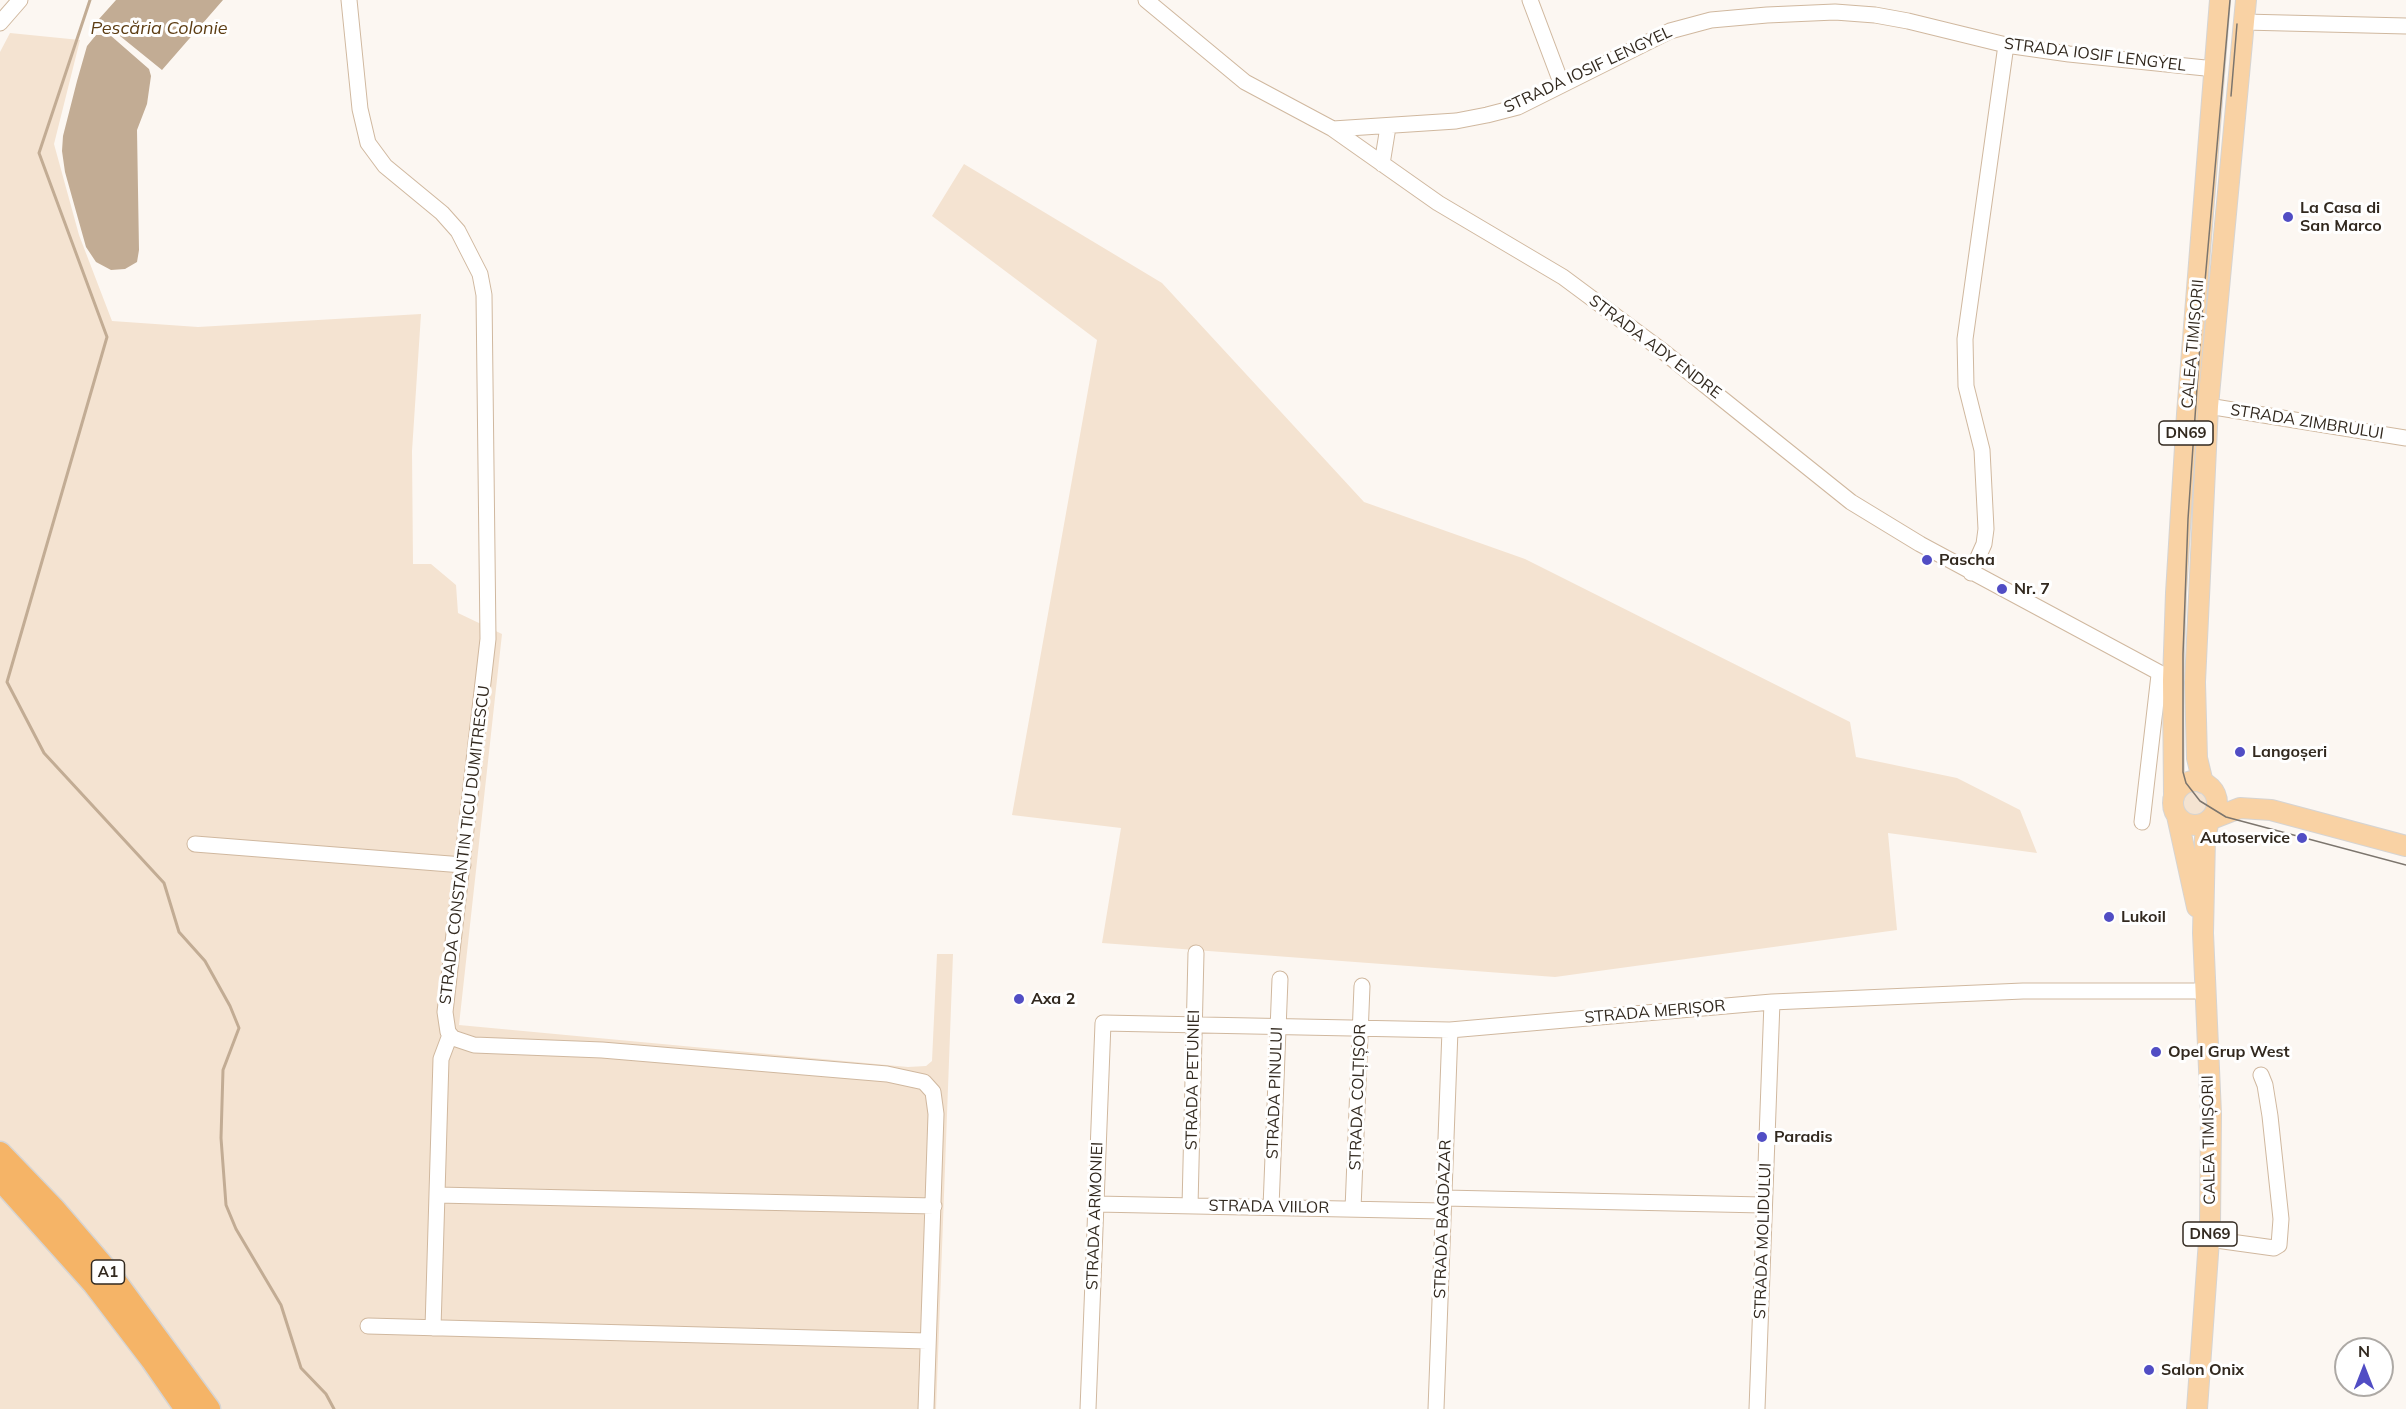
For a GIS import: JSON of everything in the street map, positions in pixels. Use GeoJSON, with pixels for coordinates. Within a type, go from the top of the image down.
{"type":"FeatureCollection","features":[{"type":"Feature","properties":{"kind":"highway","name":"A1"},"geometry":{"type":"LineString","coordinates":[[0,1153],[60,1216],[110,1274],[203,1407]]}},
{"type":"Feature","properties":{"kind":"highway","name":"A1"},"geometry":{"type":"LineString","coordinates":[[0,1179],[94,1284],[153,1360],[203,1407]]}},
{"type":"Feature","properties":{"kind":"main road","name":"CALEA TIMIȘORII"},"geometry":{"type":"LineString","coordinates":[[2174,797],[2166,678],[2220,0]]}},
{"type":"Feature","properties":{"kind":"main road","name":"CALEA TIMIȘORII"},"geometry":{"type":"LineString","coordinates":[[2205,784],[2197,758],[2195,682],[2208,406],[2246,0]]}},
{"type":"Feature","properties":{"kind":"main road"},"geometry":{"type":"LineString","coordinates":[[2174,797],[2179,788],[2186,783],[2205,784],[2259,802],[2271,810]]}},
{"type":"Feature","properties":{"kind":"main road","name":"DN69"},"geometry":{"type":"LineString","coordinates":[[2205,784],[2217,801],[2215,812],[2209,820]]}},
{"type":"Feature","properties":{"kind":"main road","name":"DN69"},"geometry":{"type":"LineString","coordinates":[[2174,797],[2174,810],[2177,816]]}},
{"type":"Feature","properties":{"kind":"main road"},"geometry":{"type":"LineString","coordinates":[[2177,816],[2193,825],[2240,808],[2271,810],[2406,846]]}},
{"type":"Feature","properties":{"kind":"main road","name":"CALEA TIMIȘORII"},"geometry":{"type":"LineString","coordinates":[[2177,816],[2204,933]]}},
{"type":"Feature","properties":{"kind":"main road","name":"CALEA TIMIȘORII"},"geometry":{"type":"LineString","coordinates":[[2197,1409],[2209,1239],[2211,1114],[2204,933],[2205,837],[2209,820]]}},
{"type":"Feature","properties":{"kind":"street"},"geometry":{"type":"LineString","coordinates":[[0,23],[20,0]]}},
{"type":"Feature","properties":{"kind":"street","name":"STRADA CONSTANTIN TICU DUMITRESCU"},"geometry":{"type":"LineString","coordinates":[[349,0],[360,109],[368,143],[385,166],[442,213],[458,231],[480,273],[484,295],[488,639],[445,1012],[445,1023],[450,1035]]}},
{"type":"Feature","properties":{"kind":"street","name":"STRADA ADY ENDRE"},"geometry":{"type":"LineString","coordinates":[[1146,0],[1245,82],[1333,129],[1457,216],[1563,278],[1660,349],[1851,502],[1971,573],[2166,678]]}},
{"type":"Feature","properties":{"kind":"street"},"geometry":{"type":"LineString","coordinates":[[1530,0],[1562,85]]}},
{"type":"Feature","properties":{"kind":"street","name":"STRADA IOSIF LENGYEL"},"geometry":{"type":"LineString","coordinates":[[1333,129],[1389,127],[1487,115],[1518,107],[1670,31],[1712,20],[1767,15],[1835,12],[1875,15],[2006,45],[2215,69]]}},
{"type":"Feature","properties":{"kind":"street"},"geometry":{"type":"LineString","coordinates":[[2244,22],[2406,26]]}},
{"type":"Feature","properties":{"kind":"street"},"geometry":{"type":"LineString","coordinates":[[1971,573],[1984,544],[1986,529],[1982,450],[1966,386],[1965,339],[2006,45]]}},
{"type":"Feature","properties":{"kind":"street"},"geometry":{"type":"LineString","coordinates":[[1382,164],[1389,127]]}},
{"type":"Feature","properties":{"kind":"street","name":"STRADA ZIMBRULUI"},"geometry":{"type":"LineString","coordinates":[[2208,406],[2406,438]]}},
{"type":"Feature","properties":{"kind":"street"},"geometry":{"type":"LineString","coordinates":[[2142,822],[2166,678]]}},
{"type":"Feature","properties":{"kind":"street"},"geometry":{"type":"LineString","coordinates":[[195,844],[463,865]]}},
{"type":"Feature","properties":{"kind":"street","name":"STRADA PETUNIEI"},"geometry":{"type":"LineString","coordinates":[[1190,1206],[1196,953]]}},
{"type":"Feature","properties":{"kind":"street","name":"STRADA PINULUI"},"geometry":{"type":"LineString","coordinates":[[1271,1207],[1280,979]]}},
{"type":"Feature","properties":{"kind":"street","name":"STRADA COLȚIȘOR"},"geometry":{"type":"LineString","coordinates":[[1353,1209],[1362,986]]}},
{"type":"Feature","properties":{"kind":"street","name":"STRADA MERIȘOR"},"geometry":{"type":"LineString","coordinates":[[1103,1023],[1450,1030],[1772,1002],[2045,991],[2206,991]]}},
{"type":"Feature","properties":{"kind":"street","name":"STRADA MOLIDULUI"},"geometry":{"type":"LineString","coordinates":[[1757,1409],[1772,1002]]}},
{"type":"Feature","properties":{"kind":"street","name":"STRADA ARMONIEI"},"geometry":{"type":"LineString","coordinates":[[1088,1409],[1103,1023]]}},
{"type":"Feature","properties":{"kind":"street","name":"STRADA BAGDAZAR"},"geometry":{"type":"LineString","coordinates":[[1436,1409],[1450,1030]]}},
{"type":"Feature","properties":{"kind":"street"},"geometry":{"type":"LineString","coordinates":[[433,1328],[441,1059],[450,1035],[474,1045],[602,1050],[887,1074],[917,1079],[929,1086],[934,1098],[934,1206],[926,1409]]}},
{"type":"Feature","properties":{"kind":"street"},"geometry":{"type":"LineString","coordinates":[[2209,1239],[2274,1248],[2279,1245],[2281,1219],[2270,1116],[2261,1075]]}},
{"type":"Feature","properties":{"kind":"street"},"geometry":{"type":"LineString","coordinates":[[437,1195],[934,1206]]}},
{"type":"Feature","properties":{"kind":"street","name":"STRADA VIILOR"},"geometry":{"type":"LineString","coordinates":[[1096,1204],[1353,1209],[1443,1204],[1763,1205]]}},
{"type":"Feature","properties":{"kind":"street"},"geometry":{"type":"LineString","coordinates":[[368,1326],[927,1341]]}},
{"type":"Feature","properties":{"kind":"shaded area"},"geometry":{"type":"Polygon","coordinates":[[[10,33],[80,40],[54,144],[79,235],[112,321],[198,327],[421,314],[412,451],[413,564],[431,564],[456,585],[458,613],[502,634],[459,1025],[908,1067],[926,1066],[932,1061],[937,954],[953,954],[936,1409],[0,1409],[0,52],[10,33]]]}},
{"type":"Feature","properties":{"kind":"shaded area"},"geometry":{"type":"Polygon","coordinates":[[[964,164],[1162,283],[1364,502],[1525,559],[1850,722],[1856,757],[1957,778],[2020,810],[2037,853],[1888,833],[1897,930],[1555,977],[1102,943],[1121,828],[1012,815],[1097,340],[932,216],[964,164]]]}},
{"type":"Feature","properties":{"kind":"shaded area"},"geometry":{"type":"Polygon","coordinates":[[[2195,789],[2205,793],[2209,803],[2205,813],[2195,817],[2185,813],[2181,803],[2185,793],[2195,789]]]}},
{"type":"Feature","properties":{"kind":"water","name":"Pescăria Colonie"},"geometry":{"type":"Polygon","coordinates":[[[116,0],[223,0],[162,70],[99,19],[116,0]]]}},
{"type":"Feature","properties":{"kind":"water"},"geometry":{"type":"Polygon","coordinates":[[[96,35],[110,35],[149,69],[151,76],[147,104],[137,130],[139,250],[137,262],[125,269],[111,270],[96,262],[86,247],[65,172],[62,151],[63,136],[87,46],[96,35]]]}},
{"type":"Feature","properties":{"kind":"waterway"},"geometry":{"type":"LineString","coordinates":[[90,0],[39,153],[107,337],[7,682],[44,753],[164,883],[179,932],[205,961],[230,1006],[239,1028],[223,1070],[221,1138],[226,1205],[236,1229],[281,1305],[301,1368],[326,1394],[334,1409]]}},
{"type":"Feature","properties":{"kind":"tram line"},"geometry":{"type":"LineString","coordinates":[[2230,0],[2202,315],[2188,519],[2183,654],[2183,772],[2186,783],[2200,801],[2226,817],[2406,865]]}},
{"type":"Feature","properties":{"kind":"tram line"},"geometry":{"type":"LineString","coordinates":[[2231,96],[2237,24]]}},
{"type":"Feature","properties":{"kind":"place","name":"La Casa di San Marco"},"geometry":{"type":"Point","coordinates":[2288,217]}},
{"type":"Feature","properties":{"kind":"place","name":"Pascha"},"geometry":{"type":"Point","coordinates":[1927,560]}},
{"type":"Feature","properties":{"kind":"place","name":"Nr. 7"},"geometry":{"type":"Point","coordinates":[2002,589]}},
{"type":"Feature","properties":{"kind":"place","name":"Langoșeri"},"geometry":{"type":"Point","coordinates":[2240,752]}},
{"type":"Feature","properties":{"kind":"place","name":"Autoservice"},"geometry":{"type":"Point","coordinates":[2302,838]}},
{"type":"Feature","properties":{"kind":"place","name":"Lukoil"},"geometry":{"type":"Point","coordinates":[2109,917]}},
{"type":"Feature","properties":{"kind":"place","name":"Axa 2"},"geometry":{"type":"Point","coordinates":[1019,999]}},
{"type":"Feature","properties":{"kind":"place","name":"Opel Grup West"},"geometry":{"type":"Point","coordinates":[2156,1052]}},
{"type":"Feature","properties":{"kind":"place","name":"Paradis"},"geometry":{"type":"Point","coordinates":[1762,1137]}},
{"type":"Feature","properties":{"kind":"place","name":"Salon Onix"},"geometry":{"type":"Point","coordinates":[2149,1370]}}]}
